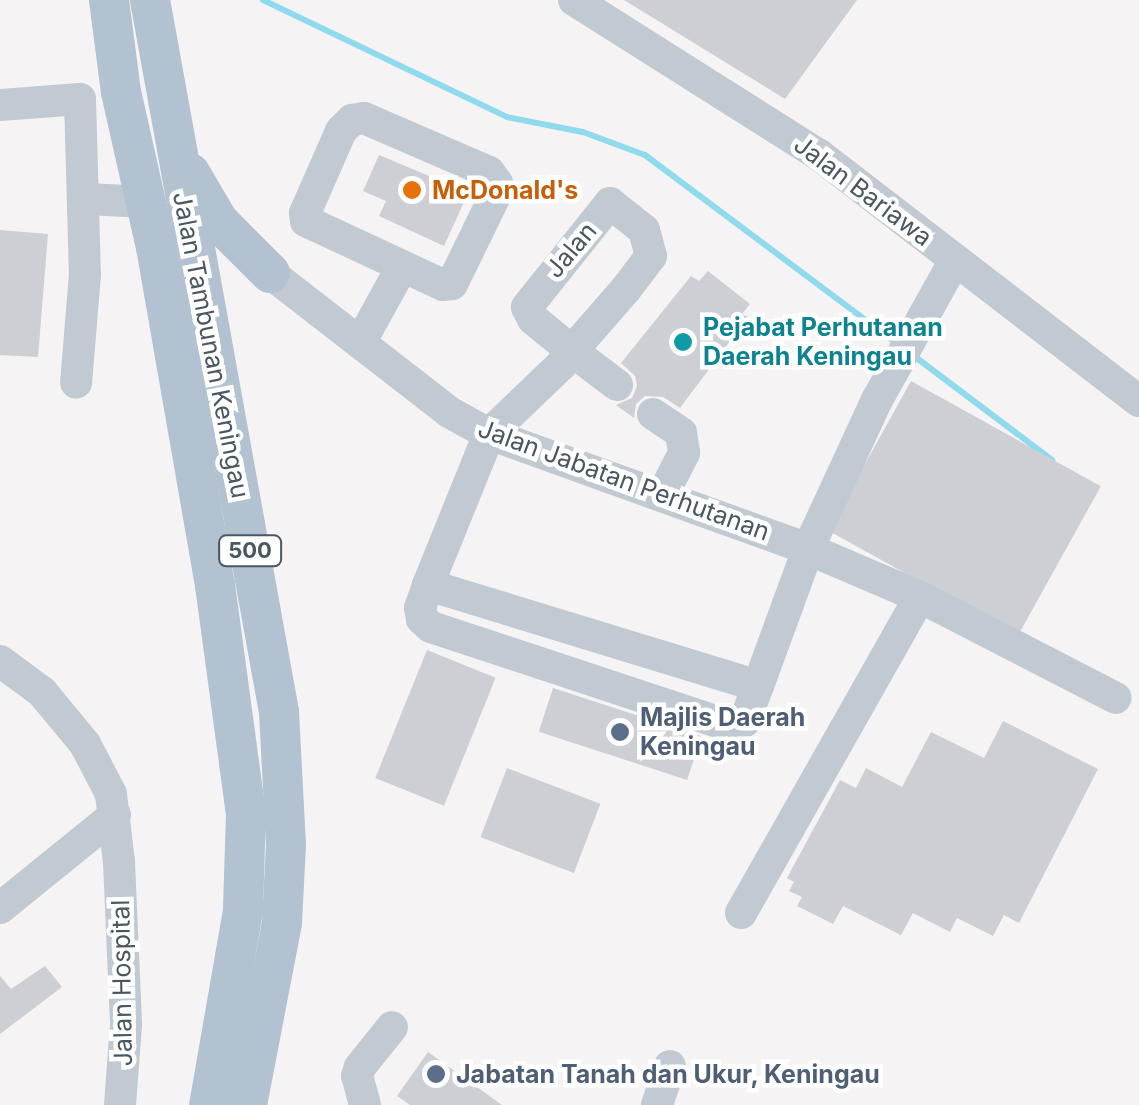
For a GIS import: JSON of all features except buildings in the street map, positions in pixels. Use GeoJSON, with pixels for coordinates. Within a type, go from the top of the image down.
{"type":"FeatureCollection","features":[{"type":"Feature","properties":{"kind":"main road","name":"Jalan Tambunan Keningau"},"geometry":{"type":"LineString","coordinates":[[109,0],[121,92],[146,202],[215,585],[246,813],[243,911],[209,1105]]}},
{"type":"Feature","properties":{"kind":"main road","name":"Jalan Tambunan Keningau"},"geometry":{"type":"LineString","coordinates":[[150,0],[279,712],[284,773],[282,923],[247,1105]]}},
{"type":"Feature","properties":{"kind":"main road"},"geometry":{"type":"LineString","coordinates":[[168,113],[207,206],[270,273]]}},
{"type":"Feature","properties":{"kind":"main road"},"geometry":{"type":"LineString","coordinates":[[213,347],[215,298],[226,271],[242,265],[270,273]]}},
{"type":"Feature","properties":{"kind":"street","name":"Jalan Bariawa"},"geometry":{"type":"LineString","coordinates":[[574,0],[818,154],[1139,401]]}},
{"type":"Feature","properties":{"kind":"street"},"geometry":{"type":"LineString","coordinates":[[0,105],[80,99],[86,199],[76,383]]}},
{"type":"Feature","properties":{"kind":"street"},"geometry":{"type":"LineString","coordinates":[[358,118],[489,172],[497,182],[496,196],[455,282],[443,285],[402,267],[318,230],[308,224],[304,213],[342,131],[358,118]]}},
{"type":"Feature","properties":{"kind":"street"},"geometry":{"type":"LineString","coordinates":[[86,199],[146,202]]}},
{"type":"Feature","properties":{"kind":"street"},"geometry":{"type":"LineString","coordinates":[[617,385],[572,351],[489,434],[420,608],[422,620],[431,627],[738,726],[745,721],[808,549],[904,349],[955,260]]}},
{"type":"Feature","properties":{"kind":"street"},"geometry":{"type":"LineString","coordinates":[[360,343],[402,267]]}},
{"type":"Feature","properties":{"kind":"street","name":"Jalan Jabatan Perhutanan"},"geometry":{"type":"LineString","coordinates":[[270,273],[449,412],[489,434],[808,549],[909,592],[1116,698]]}},
{"type":"Feature","properties":{"kind":"street"},"geometry":{"type":"LineString","coordinates":[[653,414],[680,433],[684,452],[662,496]]}},
{"type":"Feature","properties":{"kind":"street"},"geometry":{"type":"LineString","coordinates":[[428,586],[758,686]]}},
{"type":"Feature","properties":{"kind":"street"},"geometry":{"type":"LineString","coordinates":[[742,913],[909,592]]}},
{"type":"Feature","properties":{"kind":"street"},"geometry":{"type":"LineString","coordinates":[[524,615],[525,658]]}},
{"type":"Feature","properties":{"kind":"street"},"geometry":{"type":"LineString","coordinates":[[525,658],[557,624]]}},
{"type":"Feature","properties":{"kind":"street","name":"Jalan Hospital"},"geometry":{"type":"LineString","coordinates":[[0,660],[42,692],[85,744],[107,783],[120,862],[126,1025],[120,1105]]}},
{"type":"Feature","properties":{"kind":"street"},"geometry":{"type":"LineString","coordinates":[[0,908],[115,815]]}},
{"type":"Feature","properties":{"kind":"street"},"geometry":{"type":"LineString","coordinates":[[365,1105],[357,1076],[360,1067],[392,1027]]}},
{"type":"Feature","properties":{"kind":"street"},"geometry":{"type":"LineString","coordinates":[[657,1105],[670,1066]]}},
{"type":"Feature","properties":{"kind":"waterway"},"geometry":{"type":"LineString","coordinates":[[263,0],[507,117],[583,132],[645,155],[896,343]]}},
{"type":"Feature","properties":{"kind":"waterway"},"geometry":{"type":"LineString","coordinates":[[914,356],[1052,460]]}},
{"type":"Feature","properties":{"kind":"place","name":"McDonald's"},"geometry":{"type":"Point","coordinates":[412,190]}},
{"type":"Feature","properties":{"kind":"place","name":"Pejabat Perhutanan Daerah Keningau"},"geometry":{"type":"Point","coordinates":[683,342]}},
{"type":"Feature","properties":{"kind":"place","name":"Majlis Daerah Keningau"},"geometry":{"type":"Point","coordinates":[620,732]}},
{"type":"Feature","properties":{"kind":"place","name":"Jabatan Tanah dan Ukur, Keningau"},"geometry":{"type":"Point","coordinates":[436,1074]}}]}
